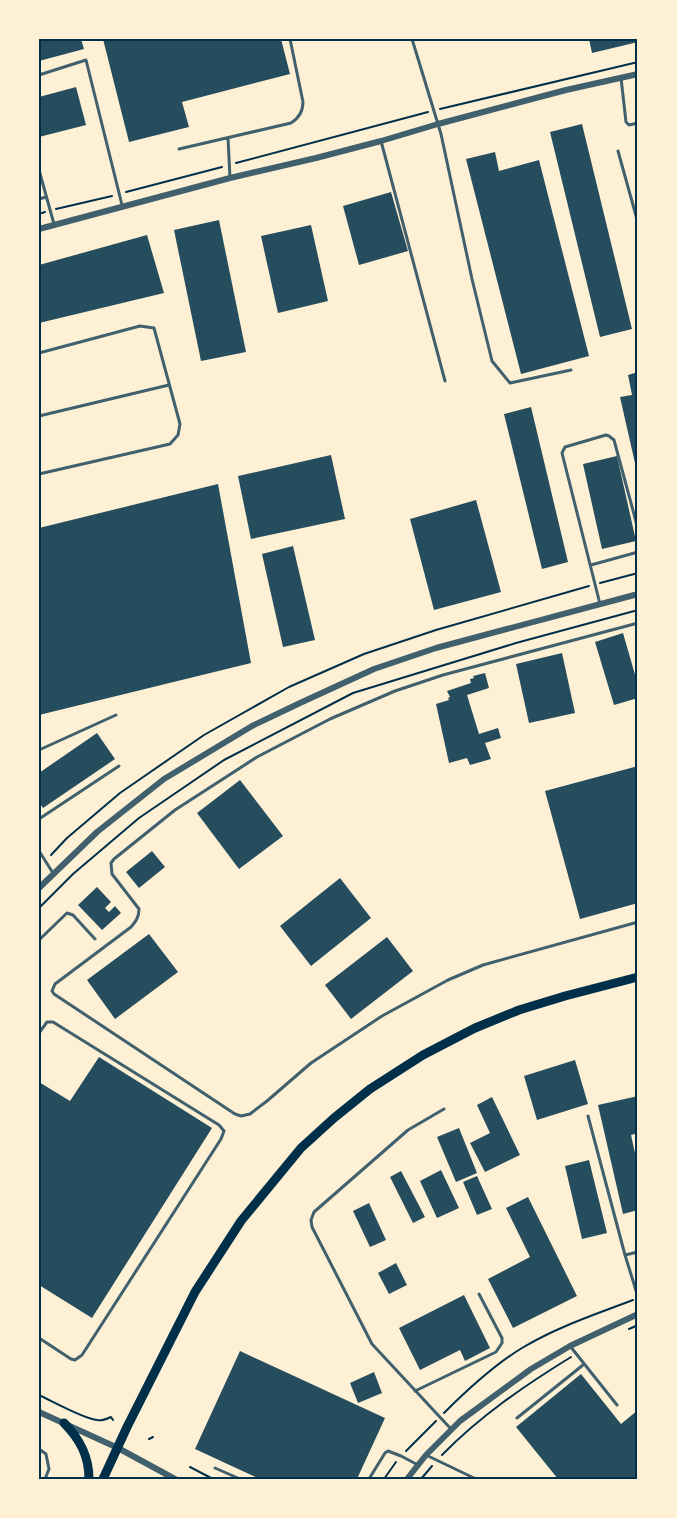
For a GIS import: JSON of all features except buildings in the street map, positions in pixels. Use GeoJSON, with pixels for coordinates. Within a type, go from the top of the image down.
{"type":"FeatureCollection","features":[{"type":"Feature","properties":{"kind":"main road"},"geometry":{"type":"LineString","coordinates":[[104,1479],[195,1292],[241,1221],[301,1148],[370,1089],[423,1055],[475,1028],[531,1006],[638,977]]}},
{"type":"Feature","properties":{"kind":"main road"},"geometry":{"type":"LineString","coordinates":[[64,1423],[81,1445],[86,1457],[89,1479]]}},
{"type":"Feature","properties":{"kind":"street"},"geometry":{"type":"LineString","coordinates":[[39,229],[381,141],[566,90],[638,74]]}},
{"type":"Feature","properties":{"kind":"street"},"geometry":{"type":"LineString","coordinates":[[39,888],[97,832],[164,779],[252,726],[374,669],[436,648],[638,594]]}},
{"type":"Feature","properties":{"kind":"street"},"geometry":{"type":"LineString","coordinates":[[407,1479],[426,1455],[460,1421],[531,1369],[570,1346],[638,1314]]}},
{"type":"Feature","properties":{"kind":"street"},"geometry":{"type":"LineString","coordinates":[[39,1412],[118,1448],[175,1479]]}},
{"type":"Feature","properties":{"kind":"lane"},"geometry":{"type":"LineString","coordinates":[[179,149],[297,120],[303,109],[303,102],[290,39]]}},
{"type":"Feature","properties":{"kind":"lane"},"geometry":{"type":"LineString","coordinates":[[412,39],[438,124],[492,361],[510,382],[571,370]]}},
{"type":"Feature","properties":{"kind":"lane"},"geometry":{"type":"LineString","coordinates":[[39,75],[86,60],[122,207]]}},
{"type":"Feature","properties":{"kind":"lane"},"geometry":{"type":"LineString","coordinates":[[621,78],[626,122],[629,125],[638,123]]}},
{"type":"Feature","properties":{"kind":"lane"},"geometry":{"type":"LineString","coordinates":[[228,138],[230,178]]}},
{"type":"Feature","properties":{"kind":"lane"},"geometry":{"type":"LineString","coordinates":[[381,141],[445,381]]}},
{"type":"Feature","properties":{"kind":"lane"},"geometry":{"type":"LineString","coordinates":[[618,151],[638,223]]}},
{"type":"Feature","properties":{"kind":"lane"},"geometry":{"type":"LineString","coordinates":[[39,170],[54,225]]}},
{"type":"Feature","properties":{"kind":"lane"},"geometry":{"type":"LineString","coordinates":[[39,199],[46,197]]}},
{"type":"Feature","properties":{"kind":"lane"},"geometry":{"type":"LineString","coordinates":[[39,353],[140,326],[154,328],[180,424],[178,435],[170,444],[39,474]]}},
{"type":"Feature","properties":{"kind":"lane"},"geometry":{"type":"LineString","coordinates":[[39,416],[169,385]]}},
{"type":"Feature","properties":{"kind":"lane"},"geometry":{"type":"LineString","coordinates":[[600,604],[562,453],[565,447],[606,435],[614,440],[638,529]]}},
{"type":"Feature","properties":{"kind":"lane"},"geometry":{"type":"LineString","coordinates":[[591,565],[638,552]]}},
{"type":"Feature","properties":{"kind":"lane"},"geometry":{"type":"LineString","coordinates":[[638,623],[443,675],[395,691],[330,719],[257,757],[175,810],[114,859],[111,863],[112,874],[139,909],[139,915],[131,927],[55,984],[52,991],[241,1116],[250,1114],[311,1063],[382,1016],[448,980],[483,965],[638,922]]}},
{"type":"Feature","properties":{"kind":"lane"},"geometry":{"type":"LineString","coordinates":[[39,750],[116,715]]}},
{"type":"Feature","properties":{"kind":"lane"},"geometry":{"type":"LineString","coordinates":[[39,819],[119,766]]}},
{"type":"Feature","properties":{"kind":"lane"},"geometry":{"type":"LineString","coordinates":[[39,851],[53,873]]}},
{"type":"Feature","properties":{"kind":"lane"},"geometry":{"type":"LineString","coordinates":[[39,940],[67,913],[73,915],[95,939]]}},
{"type":"Feature","properties":{"kind":"lane"},"geometry":{"type":"LineString","coordinates":[[39,1033],[47,1022],[53,1022],[219,1125],[224,1131],[82,1355],[75,1360],[71,1359],[39,1338]]}},
{"type":"Feature","properties":{"kind":"lane"},"geometry":{"type":"LineString","coordinates":[[444,1109],[408,1130],[314,1212],[311,1220],[312,1227],[372,1344],[451,1430]]}},
{"type":"Feature","properties":{"kind":"lane"},"geometry":{"type":"LineString","coordinates":[[588,1116],[638,1297]]}},
{"type":"Feature","properties":{"kind":"lane"},"geometry":{"type":"LineString","coordinates":[[625,1255],[638,1252]]}},
{"type":"Feature","properties":{"kind":"lane"},"geometry":{"type":"LineString","coordinates":[[415,1391],[499,1349],[502,1338],[479,1294]]}},
{"type":"Feature","properties":{"kind":"lane"},"geometry":{"type":"LineString","coordinates":[[570,1346],[617,1405]]}},
{"type":"Feature","properties":{"kind":"lane"},"geometry":{"type":"LineString","coordinates":[[517,1418],[584,1365]]}},
{"type":"Feature","properties":{"kind":"lane"},"geometry":{"type":"LineString","coordinates":[[39,1449],[46,1454],[49,1469],[45,1479]]}},
{"type":"Feature","properties":{"kind":"lane"},"geometry":{"type":"LineString","coordinates":[[369,1479],[388,1451],[418,1465]]}},
{"type":"Feature","properties":{"kind":"lane"},"geometry":{"type":"LineString","coordinates":[[426,1455],[476,1479]]}},
{"type":"Feature","properties":{"kind":"lane"},"geometry":{"type":"LineString","coordinates":[[215,1468],[240,1479]]}},
{"type":"Feature","properties":{"kind":"path"},"geometry":{"type":"LineString","coordinates":[[39,214],[434,111],[638,62]]}},
{"type":"Feature","properties":{"kind":"path"},"geometry":{"type":"LineString","coordinates":[[384,1479],[401,1456],[466,1391],[489,1372],[523,1348],[570,1324],[638,1297]]}},
{"type":"Feature","properties":{"kind":"path"},"geometry":{"type":"LineString","coordinates":[[629,1329],[638,1325]]}},
{"type":"Feature","properties":{"kind":"path"},"geometry":{"type":"LineString","coordinates":[[422,1479],[436,1460],[461,1435],[527,1384],[576,1354]]}},
{"type":"Feature","properties":{"kind":"path"},"geometry":{"type":"LineString","coordinates":[[39,1395],[90,1418],[97,1420],[111,1417],[113,1420]]}},
{"type":"Feature","properties":{"kind":"path"},"geometry":{"type":"LineString","coordinates":[[190,1467],[213,1479]]}}]}
